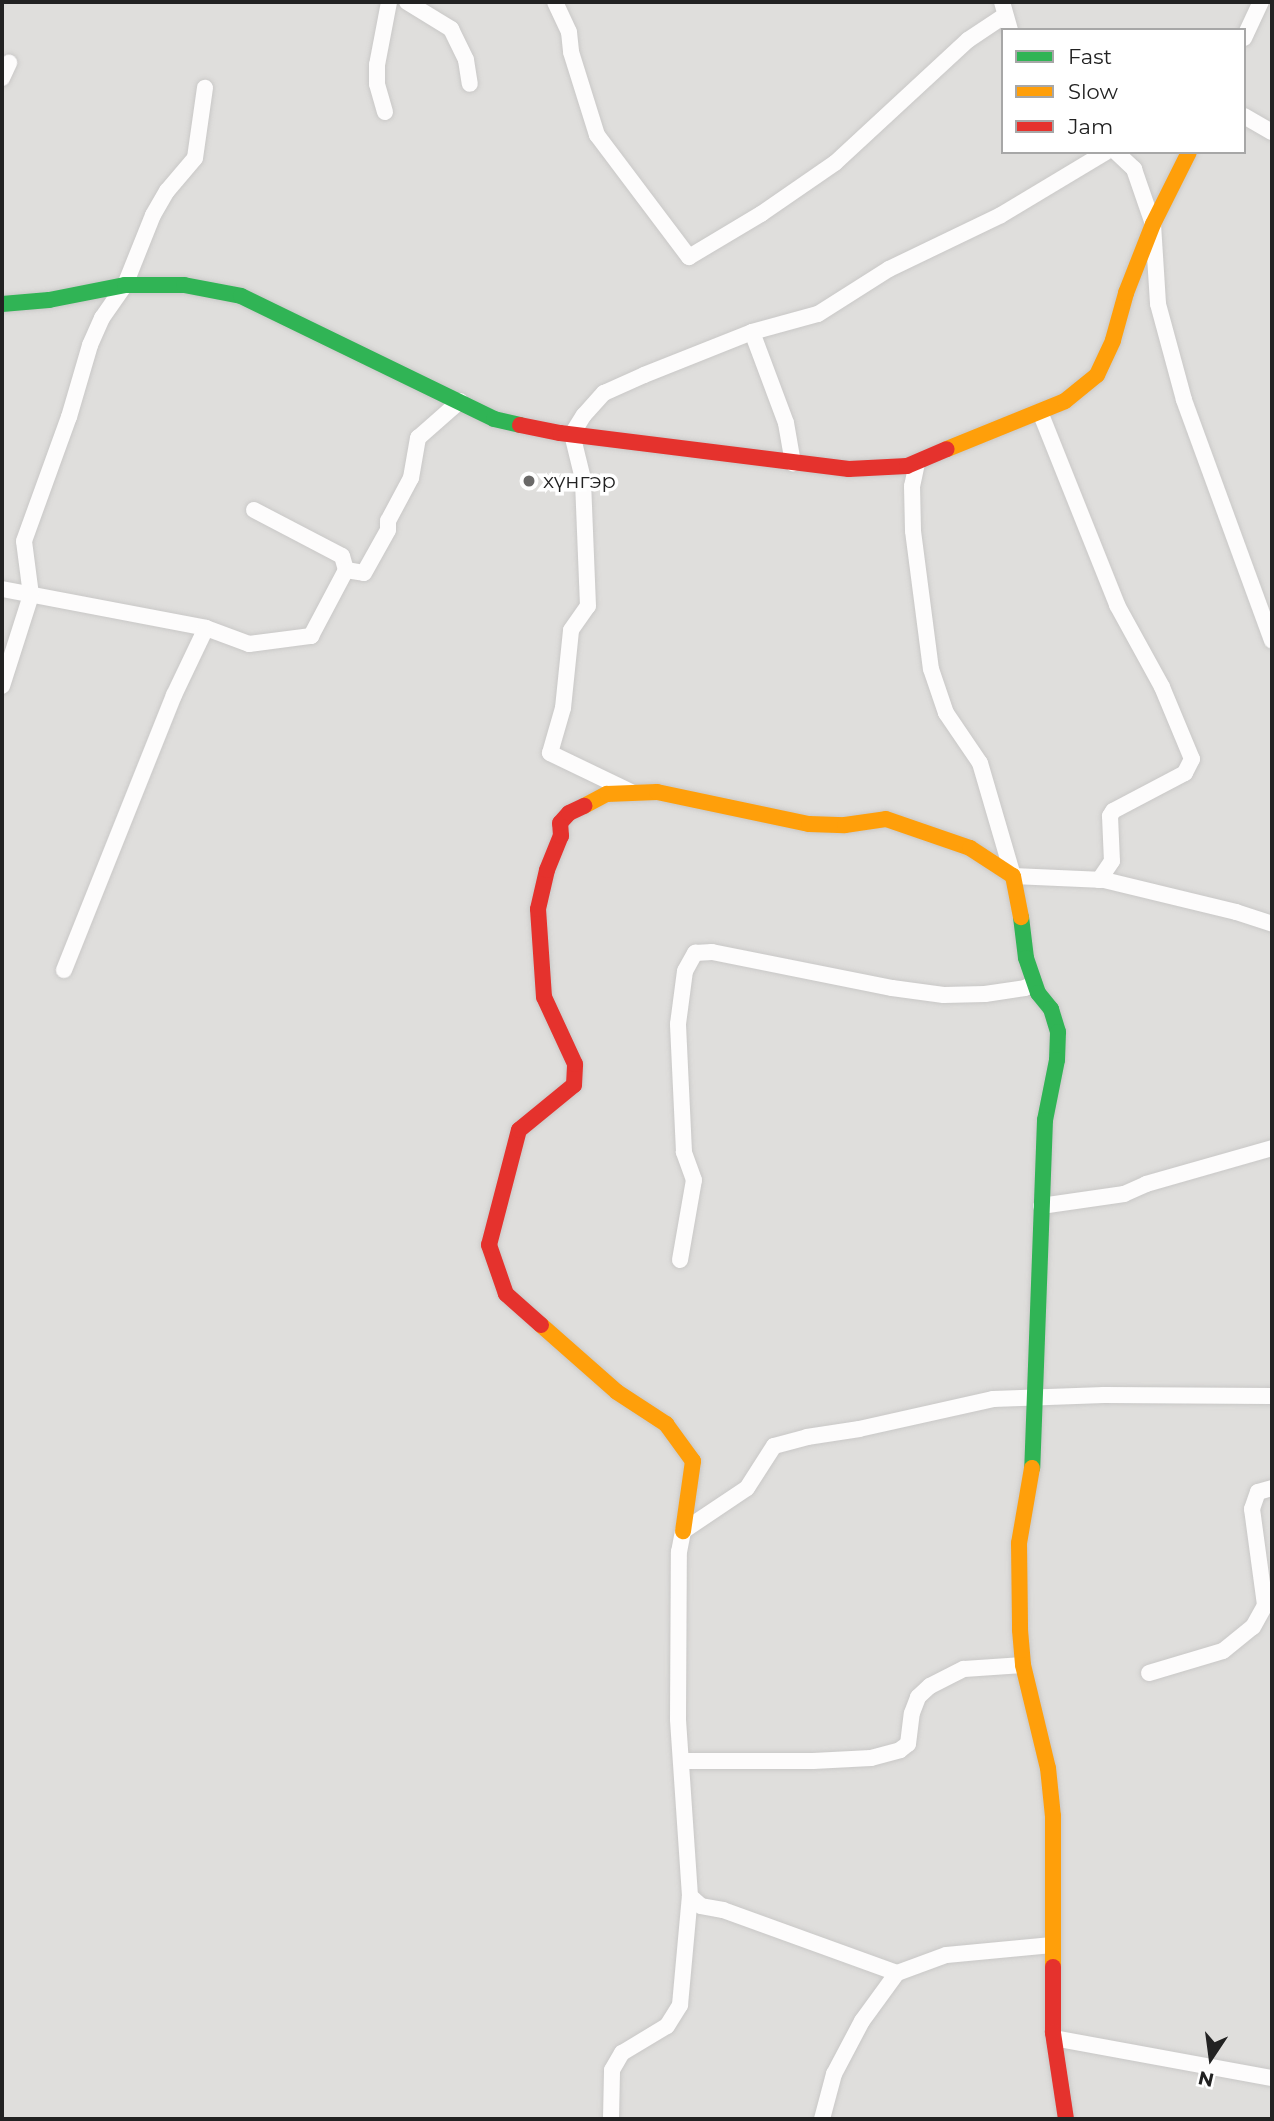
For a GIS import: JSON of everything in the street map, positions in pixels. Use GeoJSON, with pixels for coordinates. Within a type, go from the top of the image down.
{"type":"FeatureCollection","features":[{"type":"Feature","properties":{"kind":"street"},"geometry":{"type":"LineString","coordinates":[[385,112],[377,84],[377,65],[389,2]]}},
{"type":"Feature","properties":{"kind":"street"},"geometry":{"type":"LineString","coordinates":[[407,2],[451,29],[466,60],[470,84]]}},
{"type":"Feature","properties":{"kind":"street"},"geometry":{"type":"LineString","coordinates":[[555,2],[569,32],[575,64],[597,135],[689,257],[761,214],[835,163],[968,40],[1006,16]]}},
{"type":"Feature","properties":{"kind":"street"},"geometry":{"type":"LineString","coordinates":[[1246,34],[1261,2]]}},
{"type":"Feature","properties":{"kind":"street"},"geometry":{"type":"LineString","coordinates":[[2,686],[31,595],[24,541],[69,416],[90,345],[102,318],[125,285],[153,215],[195,158],[205,88]]}},
{"type":"Feature","properties":{"kind":"street"},"geometry":{"type":"LineString","coordinates":[[1246,117],[1272,132]]}},
{"type":"Feature","properties":{"kind":"street"},"geometry":{"type":"LineString","coordinates":[[572,434],[604,393],[752,332],[818,314],[889,269],[1000,215],[1103,154]]}},
{"type":"Feature","properties":{"kind":"street"},"geometry":{"type":"LineString","coordinates":[[1118,154],[1134,169],[1153,224],[1158,304],[1184,400],[1272,640]]}},
{"type":"Feature","properties":{"kind":"street"},"geometry":{"type":"LineString","coordinates":[[2,304],[49,300],[125,285],[184,285],[241,296],[494,419],[572,434],[849,469],[917,463],[1065,401],[1097,375],[1113,340],[1126,293],[1153,224],[1188,154]]}},
{"type":"Feature","properties":{"kind":"street"},"geometry":{"type":"LineString","coordinates":[[752,332],[786,423],[793,463]]}},
{"type":"Feature","properties":{"kind":"street"},"geometry":{"type":"LineString","coordinates":[[346,570],[363,573],[411,478],[418,438],[460,401]]}},
{"type":"Feature","properties":{"kind":"street"},"geometry":{"type":"LineString","coordinates":[[1040,412],[1117,605],[1162,687],[1192,759],[1185,773],[1113,811],[1110,816],[1112,861],[1099,880]]}},
{"type":"Feature","properties":{"kind":"street"},"geometry":{"type":"LineString","coordinates":[[572,434],[583,479],[588,606],[570,630],[562,715],[550,753],[634,793]]}},
{"type":"Feature","properties":{"kind":"street"},"geometry":{"type":"LineString","coordinates":[[917,463],[912,486],[913,531],[930,669],[946,713],[980,763],[1018,891],[1026,958],[1034,983],[1051,1009],[1059,1039],[1045,1121],[1037,1396],[1032,1464],[1019,1543],[1023,1665],[1048,1768],[1053,1816],[1054,2038],[1066,2119]]}},
{"type":"Feature","properties":{"kind":"street"},"geometry":{"type":"LineString","coordinates":[[2,589],[206,628],[249,644],[311,636],[346,570],[342,556],[254,510]]}},
{"type":"Feature","properties":{"kind":"street"},"geometry":{"type":"LineString","coordinates":[[64,970],[174,695],[206,628]]}},
{"type":"Feature","properties":{"kind":"street"},"geometry":{"type":"LineString","coordinates":[[611,2119],[612,2070],[617,2061],[622,2053],[667,2026],[680,2005],[690,1896],[681,1761],[679,1566],[693,1461],[666,1424],[617,1392],[506,1294],[489,1245],[519,1130],[574,1085],[575,1064],[544,998],[538,909],[547,870],[561,836],[560,823],[569,813],[607,794],[634,793],[672,794],[809,824],[845,825],[886,819],[970,848],[1013,876],[1099,880],[1236,912],[1272,925]]}},
{"type":"Feature","properties":{"kind":"street"},"geometry":{"type":"LineString","coordinates":[[680,1260],[694,1180],[684,1152],[678,1024],[685,971],[695,953],[712,952],[881,986],[944,995],[985,995],[1034,983]]}},
{"type":"Feature","properties":{"kind":"street"},"geometry":{"type":"LineString","coordinates":[[1041,1206],[1124,1194],[1146,1184],[1272,1148]]}},
{"type":"Feature","properties":{"kind":"street"},"geometry":{"type":"LineString","coordinates":[[683,1531],[747,1488],[774,1446],[993,1399],[1037,1396],[1272,1396]]}},
{"type":"Feature","properties":{"kind":"street"},"geometry":{"type":"LineString","coordinates":[[1149,1673],[1223,1651],[1253,1627],[1265,1605],[1252,1509],[1258,1492],[1272,1488]]}},
{"type":"Feature","properties":{"kind":"street"},"geometry":{"type":"LineString","coordinates":[[681,1761],[871,1758],[900,1750],[908,1745],[912,1713],[918,1697],[930,1686],[964,1669],[1023,1665]]}},
{"type":"Feature","properties":{"kind":"street"},"geometry":{"type":"LineString","coordinates":[[690,1896],[701,1906],[723,1910],[897,1973]]}},
{"type":"Feature","properties":{"kind":"street"},"geometry":{"type":"LineString","coordinates":[[821,2119],[834,2074],[862,2021],[897,1973],[946,1955],[1052,1945]]}},
{"type":"Feature","properties":{"kind":"street"},"geometry":{"type":"LineString","coordinates":[[1054,2038],[1272,2078]]}},
{"type":"Feature","properties":{"kind":"shaded area"},"geometry":{"type":"Polygon","coordinates":[[[2,2],[1272,2],[1272,2119],[2,2119],[2,2]]]}},
{"type":"Feature","properties":{"kind":"traffic: fast"},"geometry":{"type":"LineString","coordinates":[[2,304],[49,300],[125,285],[184,285],[241,296],[494,419],[520,425]]}},
{"type":"Feature","properties":{"kind":"traffic: fast"},"geometry":{"type":"LineString","coordinates":[[1021,917],[1026,958],[1038,993],[1051,1009],[1058,1032],[1057,1060],[1045,1120],[1032,1468]]}},
{"type":"Feature","properties":{"kind":"traffic: slow"},"geometry":{"type":"LineString","coordinates":[[947,449],[1065,401],[1097,375],[1113,340],[1126,293],[1153,224],[1188,154]]}},
{"type":"Feature","properties":{"kind":"traffic: slow"},"geometry":{"type":"LineString","coordinates":[[584,806],[607,794],[657,792],[809,824],[845,825],[886,819],[970,848],[1013,876],[1021,917]]}},
{"type":"Feature","properties":{"kind":"traffic: slow"},"geometry":{"type":"LineString","coordinates":[[541,1325],[617,1392],[666,1424],[693,1461],[683,1531]]}},
{"type":"Feature","properties":{"kind":"traffic: slow"},"geometry":{"type":"LineString","coordinates":[[1032,1468],[1019,1543],[1020,1630],[1023,1665],[1048,1768],[1053,1816],[1053,1967]]}},
{"type":"Feature","properties":{"kind":"traffic: jam"},"geometry":{"type":"LineString","coordinates":[[520,425],[560,433],[849,469],[907,466],[947,449]]}},
{"type":"Feature","properties":{"kind":"traffic: jam"},"geometry":{"type":"LineString","coordinates":[[541,1325],[506,1294],[489,1245],[519,1130],[574,1085],[575,1064],[544,997],[538,909],[547,870],[561,836],[560,823],[569,813],[584,806]]}},
{"type":"Feature","properties":{"kind":"traffic: jam"},"geometry":{"type":"LineString","coordinates":[[1053,1967],[1053,2033],[1066,2119]]}},
{"type":"Feature","properties":{"kind":"place","name":"хүнгэр"},"geometry":{"type":"Point","coordinates":[529,481]}}]}
